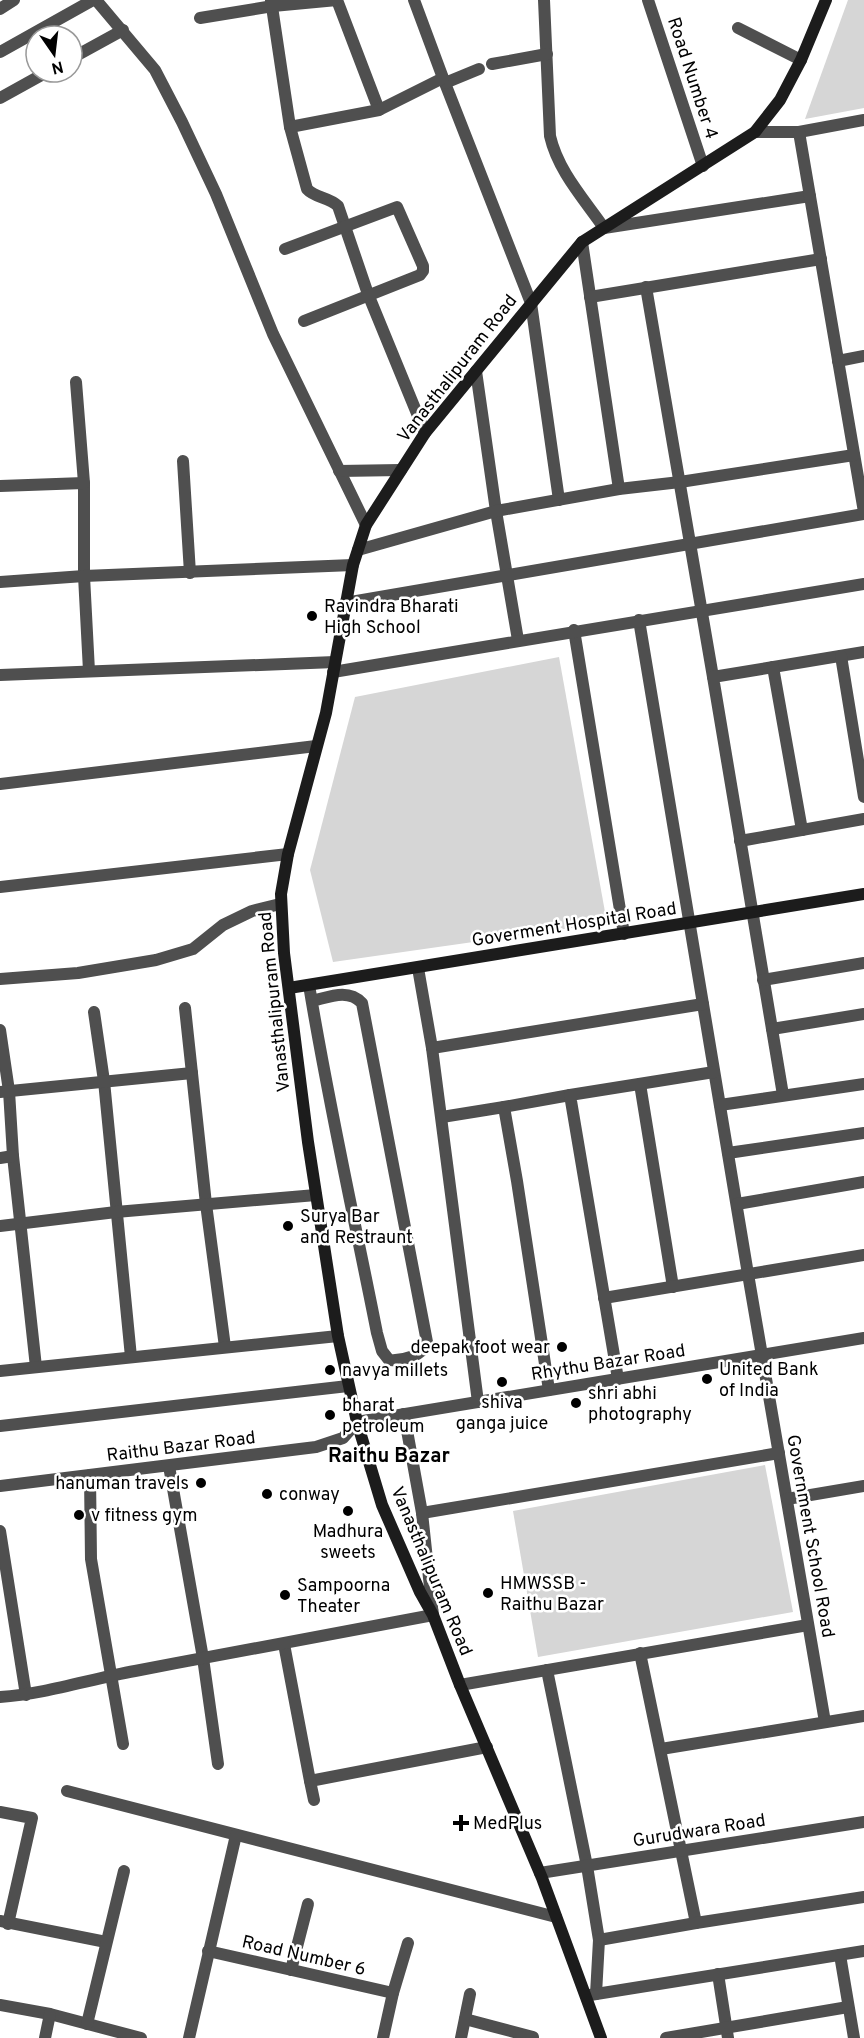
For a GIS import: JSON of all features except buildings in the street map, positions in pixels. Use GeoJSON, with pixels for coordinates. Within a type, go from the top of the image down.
{"type":"FeatureCollection","features":[{"type":"Feature","properties":{"kind":"street"},"geometry":{"type":"LineString","coordinates":[[0,9],[15,0]]}},
{"type":"Feature","properties":{"kind":"street"},"geometry":{"type":"LineString","coordinates":[[0,52],[94,0],[123,30],[155,70],[216,194],[273,334],[366,525]]}},
{"type":"Feature","properties":{"kind":"street"},"geometry":{"type":"LineString","coordinates":[[200,18],[272,3],[337,0],[379,110]]}},
{"type":"Feature","properties":{"kind":"street"},"geometry":{"type":"LineString","coordinates":[[414,0],[531,303],[559,500]]}},
{"type":"Feature","properties":{"kind":"street"},"geometry":{"type":"LineString","coordinates":[[544,0],[550,136],[553,152],[604,228],[810,196]]}},
{"type":"Feature","properties":{"kind":"street","name":"Road Number 4"},"geometry":{"type":"LineString","coordinates":[[648,0],[703,166]]}},
{"type":"Feature","properties":{"kind":"street","name":"Vanasthalipuram Road"},"geometry":{"type":"LineString","coordinates":[[601,2038],[591,1995],[556,1917],[433,1615],[420,1592],[382,1505],[357,1422],[338,1336],[316,1195],[284,953],[280,904],[288,854],[326,713],[353,565],[366,525],[424,433],[582,242],[755,132],[780,100],[801,60],[826,0]]}},
{"type":"Feature","properties":{"kind":"street"},"geometry":{"type":"LineString","coordinates":[[272,3],[290,127],[307,189],[310,193],[332,200],[338,206],[369,294],[424,433]]}},
{"type":"Feature","properties":{"kind":"street"},"geometry":{"type":"LineString","coordinates":[[738,28],[801,60]]}},
{"type":"Feature","properties":{"kind":"street"},"geometry":{"type":"LineString","coordinates":[[84,51],[123,30]]}},
{"type":"Feature","properties":{"kind":"street"},"geometry":{"type":"LineString","coordinates":[[492,64],[547,54]]}},
{"type":"Feature","properties":{"kind":"street"},"geometry":{"type":"LineString","coordinates":[[290,127],[379,110],[444,80],[479,69]]}},
{"type":"Feature","properties":{"kind":"street"},"geometry":{"type":"LineString","coordinates":[[0,98],[25,84]]}},
{"type":"Feature","properties":{"kind":"street"},"geometry":{"type":"LineString","coordinates":[[755,132],[799,132],[864,121]]}},
{"type":"Feature","properties":{"kind":"street"},"geometry":{"type":"LineString","coordinates":[[345,603],[864,513],[799,132]]}},
{"type":"Feature","properties":{"kind":"street"},"geometry":{"type":"LineString","coordinates":[[285,249],[398,207],[423,266],[420,275],[304,321]]}},
{"type":"Feature","properties":{"kind":"street"},"geometry":{"type":"LineString","coordinates":[[582,242],[619,489]]}},
{"type":"Feature","properties":{"kind":"street"},"geometry":{"type":"LineString","coordinates":[[590,297],[820,259]]}},
{"type":"Feature","properties":{"kind":"street"},"geometry":{"type":"LineString","coordinates":[[646,287],[783,1095]]}},
{"type":"Feature","properties":{"kind":"street"},"geometry":{"type":"LineString","coordinates":[[838,361],[864,356]]}},
{"type":"Feature","properties":{"kind":"street"},"geometry":{"type":"LineString","coordinates":[[476,371],[496,511],[518,639]]}},
{"type":"Feature","properties":{"kind":"street"},"geometry":{"type":"LineString","coordinates":[[76,382],[84,483],[84,576],[89,671]]}},
{"type":"Feature","properties":{"kind":"street"},"geometry":{"type":"LineString","coordinates":[[358,549],[496,511],[619,489],[680,482],[854,455]]}},
{"type":"Feature","properties":{"kind":"street"},"geometry":{"type":"LineString","coordinates":[[183,461],[190,573]]}},
{"type":"Feature","properties":{"kind":"street"},"geometry":{"type":"LineString","coordinates":[[339,471],[401,470]]}},
{"type":"Feature","properties":{"kind":"street"},"geometry":{"type":"LineString","coordinates":[[0,486],[84,483]]}},
{"type":"Feature","properties":{"kind":"street"},"geometry":{"type":"LineString","coordinates":[[0,582],[84,576],[353,565]]}},
{"type":"Feature","properties":{"kind":"street"},"geometry":{"type":"LineString","coordinates":[[0,675],[89,671],[334,667],[864,584]]}},
{"type":"Feature","properties":{"kind":"street","name":"Government School Road"},"geometry":{"type":"LineString","coordinates":[[639,620],[825,1722]]}},
{"type":"Feature","properties":{"kind":"street"},"geometry":{"type":"LineString","coordinates":[[574,630],[624,934]]}},
{"type":"Feature","properties":{"kind":"street"},"geometry":{"type":"LineString","coordinates":[[713,677],[864,652]]}},
{"type":"Feature","properties":{"kind":"street"},"geometry":{"type":"LineString","coordinates":[[841,656],[858,726],[864,796]]}},
{"type":"Feature","properties":{"kind":"street"},"geometry":{"type":"LineString","coordinates":[[773,667],[802,830]]}},
{"type":"Feature","properties":{"kind":"street"},"geometry":{"type":"LineString","coordinates":[[0,784],[316,746]]}},
{"type":"Feature","properties":{"kind":"street"},"geometry":{"type":"LineString","coordinates":[[740,841],[864,819]]}},
{"type":"Feature","properties":{"kind":"street"},"geometry":{"type":"LineString","coordinates":[[0,887],[288,854]]}},
{"type":"Feature","properties":{"kind":"street","name":"Goverment Hospital Road"},"geometry":{"type":"LineString","coordinates":[[289,988],[864,894]]}},
{"type":"Feature","properties":{"kind":"street"},"geometry":{"type":"LineString","coordinates":[[0,979],[78,973],[156,960],[193,949],[223,925],[252,911],[280,904]]}},
{"type":"Feature","properties":{"kind":"street"},"geometry":{"type":"LineString","coordinates":[[763,980],[864,963]]}},
{"type":"Feature","properties":{"kind":"street"},"geometry":{"type":"LineString","coordinates":[[418,968],[442,1117],[478,1402]]}},
{"type":"Feature","properties":{"kind":"street"},"geometry":{"type":"LineString","coordinates":[[309,985],[345,1181],[377,1332],[382,1351],[389,1360],[405,1359],[414,1356],[425,1347],[427,1342],[362,1003],[355,996],[346,994],[312,1001]]}},
{"type":"Feature","properties":{"kind":"street"},"geometry":{"type":"LineString","coordinates":[[432,1048],[703,1004]]}},
{"type":"Feature","properties":{"kind":"street"},"geometry":{"type":"LineString","coordinates":[[185,1008],[206,1204],[225,1347]]}},
{"type":"Feature","properties":{"kind":"street"},"geometry":{"type":"LineString","coordinates":[[94,1012],[104,1081],[131,1357]]}},
{"type":"Feature","properties":{"kind":"street"},"geometry":{"type":"LineString","coordinates":[[772,1029],[864,1014]]}},
{"type":"Feature","properties":{"kind":"street"},"geometry":{"type":"LineString","coordinates":[[0,1030],[36,1367]]}},
{"type":"Feature","properties":{"kind":"street"},"geometry":{"type":"LineString","coordinates":[[442,1117],[714,1072]]}},
{"type":"Feature","properties":{"kind":"street"},"geometry":{"type":"LineString","coordinates":[[5,1092],[192,1073]]}},
{"type":"Feature","properties":{"kind":"street"},"geometry":{"type":"LineString","coordinates":[[640,1084],[673,1287]]}},
{"type":"Feature","properties":{"kind":"street"},"geometry":{"type":"LineString","coordinates":[[720,1105],[864,1084]]}},
{"type":"Feature","properties":{"kind":"street"},"geometry":{"type":"LineString","coordinates":[[570,1095],[618,1379]]}},
{"type":"Feature","properties":{"kind":"street"},"geometry":{"type":"LineString","coordinates":[[504,1107],[549,1390]]}},
{"type":"Feature","properties":{"kind":"street"},"geometry":{"type":"LineString","coordinates":[[728,1153],[864,1133]]}},
{"type":"Feature","properties":{"kind":"street"},"geometry":{"type":"LineString","coordinates":[[0,1158],[13,1156]]}},
{"type":"Feature","properties":{"kind":"street"},"geometry":{"type":"LineString","coordinates":[[737,1204],[864,1182]]}},
{"type":"Feature","properties":{"kind":"street"},"geometry":{"type":"LineString","coordinates":[[0,1226],[116,1212],[316,1195]]}},
{"type":"Feature","properties":{"kind":"street"},"geometry":{"type":"LineString","coordinates":[[604,1298],[864,1255]]}},
{"type":"Feature","properties":{"kind":"street"},"geometry":{"type":"LineString","coordinates":[[0,1371],[338,1336]]}},
{"type":"Feature","properties":{"kind":"street","name":"Rhythu Bazar Road"},"geometry":{"type":"LineString","coordinates":[[357,1422],[864,1338]]}},
{"type":"Feature","properties":{"kind":"street"},"geometry":{"type":"LineString","coordinates":[[0,1426],[348,1386]]}},
{"type":"Feature","properties":{"kind":"street"},"geometry":{"type":"LineString","coordinates":[[0,1697],[26,1695],[111,1675],[433,1615],[422,1513],[404,1414]]}},
{"type":"Feature","properties":{"kind":"street","name":"Raithu Bazar Road"},"geometry":{"type":"LineString","coordinates":[[0,1486],[316,1447],[344,1438],[357,1422]]}},
{"type":"Feature","properties":{"kind":"street"},"geometry":{"type":"LineString","coordinates":[[422,1513],[779,1453]]}},
{"type":"Feature","properties":{"kind":"street"},"geometry":{"type":"LineString","coordinates":[[169,1466],[218,1764]]}},
{"type":"Feature","properties":{"kind":"street"},"geometry":{"type":"LineString","coordinates":[[90,1475],[91,1559],[123,1744]]}},
{"type":"Feature","properties":{"kind":"street"},"geometry":{"type":"LineString","coordinates":[[787,1499],[864,1486]]}},
{"type":"Feature","properties":{"kind":"street"},"geometry":{"type":"LineString","coordinates":[[0,1531],[26,1695]]}},
{"type":"Feature","properties":{"kind":"street"},"geometry":{"type":"LineString","coordinates":[[460,1685],[808,1625]]}},
{"type":"Feature","properties":{"kind":"street"},"geometry":{"type":"LineString","coordinates":[[284,1644],[314,1800]]}},
{"type":"Feature","properties":{"kind":"street"},"geometry":{"type":"LineString","coordinates":[[640,1653],[662,1749],[696,1923]]}},
{"type":"Feature","properties":{"kind":"street"},"geometry":{"type":"LineString","coordinates":[[548,1670],[599,1940],[591,1995],[864,1951]]}},
{"type":"Feature","properties":{"kind":"street"},"geometry":{"type":"LineString","coordinates":[[662,1749],[864,1716]]}},
{"type":"Feature","properties":{"kind":"street"},"geometry":{"type":"LineString","coordinates":[[310,1781],[487,1747]]}},
{"type":"Feature","properties":{"kind":"street"},"geometry":{"type":"LineString","coordinates":[[67,1791],[556,1917]]}},
{"type":"Feature","properties":{"kind":"street"},"geometry":{"type":"LineString","coordinates":[[0,1812],[32,1818],[4,1923],[106,1942]]}},
{"type":"Feature","properties":{"kind":"street","name":"Gurudwara Road"},"geometry":{"type":"LineString","coordinates":[[540,1873],[864,1822]]}},
{"type":"Feature","properties":{"kind":"street"},"geometry":{"type":"LineString","coordinates":[[189,2038],[236,1835]]}},
{"type":"Feature","properties":{"kind":"street"},"geometry":{"type":"LineString","coordinates":[[87,2024],[124,1871]]}},
{"type":"Feature","properties":{"kind":"street"},"geometry":{"type":"LineString","coordinates":[[599,1940],[864,1898]]}},
{"type":"Feature","properties":{"kind":"street"},"geometry":{"type":"LineString","coordinates":[[291,1970],[308,1904]]}},
{"type":"Feature","properties":{"kind":"street"},"geometry":{"type":"LineString","coordinates":[[383,2038],[408,1943]]}},
{"type":"Feature","properties":{"kind":"street","name":"Road Number 6"},"geometry":{"type":"LineString","coordinates":[[208,1951],[393,1993]]}},
{"type":"Feature","properties":{"kind":"street"},"geometry":{"type":"LineString","coordinates":[[840,1955],[854,2038]]}},
{"type":"Feature","properties":{"kind":"street"},"geometry":{"type":"LineString","coordinates":[[718,1974],[727,2033]]}},
{"type":"Feature","properties":{"kind":"street"},"geometry":{"type":"LineString","coordinates":[[461,2038],[471,1994]]}},
{"type":"Feature","properties":{"kind":"street"},"geometry":{"type":"LineString","coordinates":[[0,2005],[50,2014],[141,2038]]}},
{"type":"Feature","properties":{"kind":"street"},"geometry":{"type":"LineString","coordinates":[[666,2038],[727,2033],[848,2007]]}},
{"type":"Feature","properties":{"kind":"street"},"geometry":{"type":"LineString","coordinates":[[45,2038],[50,2014]]}},
{"type":"Feature","properties":{"kind":"street"},"geometry":{"type":"LineString","coordinates":[[465,2019],[533,2037]]}},
{"type":"Feature","properties":{"kind":"shaded area"},"geometry":{"type":"Polygon","coordinates":[[[848,0],[864,0],[864,108],[805,119],[848,0]]]}},
{"type":"Feature","properties":{"kind":"shaded area"},"geometry":{"type":"Polygon","coordinates":[[[559,657],[607,923],[333,962],[310,870],[355,697],[559,657]]]}},
{"type":"Feature","properties":{"kind":"shaded area"},"geometry":{"type":"Polygon","coordinates":[[[765,1465],[793,1612],[538,1657],[513,1511],[765,1465]]]}},
{"type":"Feature","properties":{"kind":"place","name":"Ravindra Bharati High School"},"geometry":{"type":"Point","coordinates":[312,616]}},
{"type":"Feature","properties":{"kind":"place","name":"Surya Bar and Restraunt"},"geometry":{"type":"Point","coordinates":[288,1226]}},
{"type":"Feature","properties":{"kind":"place","name":"deepak foot wear"},"geometry":{"type":"Point","coordinates":[562,1347]}},
{"type":"Feature","properties":{"kind":"place","name":"navya millets"},"geometry":{"type":"Point","coordinates":[330,1370]}},
{"type":"Feature","properties":{"kind":"place","name":"United Bank of India"},"geometry":{"type":"Point","coordinates":[707,1379]}},
{"type":"Feature","properties":{"kind":"place","name":"shiva ganga juice"},"geometry":{"type":"Point","coordinates":[502,1382]}},
{"type":"Feature","properties":{"kind":"place","name":"shri abhi photography"},"geometry":{"type":"Point","coordinates":[576,1403]}},
{"type":"Feature","properties":{"kind":"place","name":"bharat petroleum"},"geometry":{"type":"Point","coordinates":[330,1415]}},
{"type":"Feature","properties":{"kind":"place","name":"hanuman travels"},"geometry":{"type":"Point","coordinates":[201,1483]}},
{"type":"Feature","properties":{"kind":"place","name":"conway"},"geometry":{"type":"Point","coordinates":[267,1494]}},
{"type":"Feature","properties":{"kind":"place","name":"Madhura sweets"},"geometry":{"type":"Point","coordinates":[348,1511]}},
{"type":"Feature","properties":{"kind":"place","name":"v fitness gym"},"geometry":{"type":"Point","coordinates":[79,1515]}},
{"type":"Feature","properties":{"kind":"place","name":"HMWSSB - Raithu Bazar"},"geometry":{"type":"Point","coordinates":[488,1593]}},
{"type":"Feature","properties":{"kind":"place","name":"Sampoorna Theater"},"geometry":{"type":"Point","coordinates":[285,1595]}},
{"type":"Feature","properties":{"kind":"place","name":"MedPlus"},"geometry":{"type":"Point","coordinates":[461,1823]}},
{"type":"Feature","properties":{"kind":"district","name":"Raithu Bazar"},"geometry":{"type":"Point","coordinates":[389,1455]}}]}
